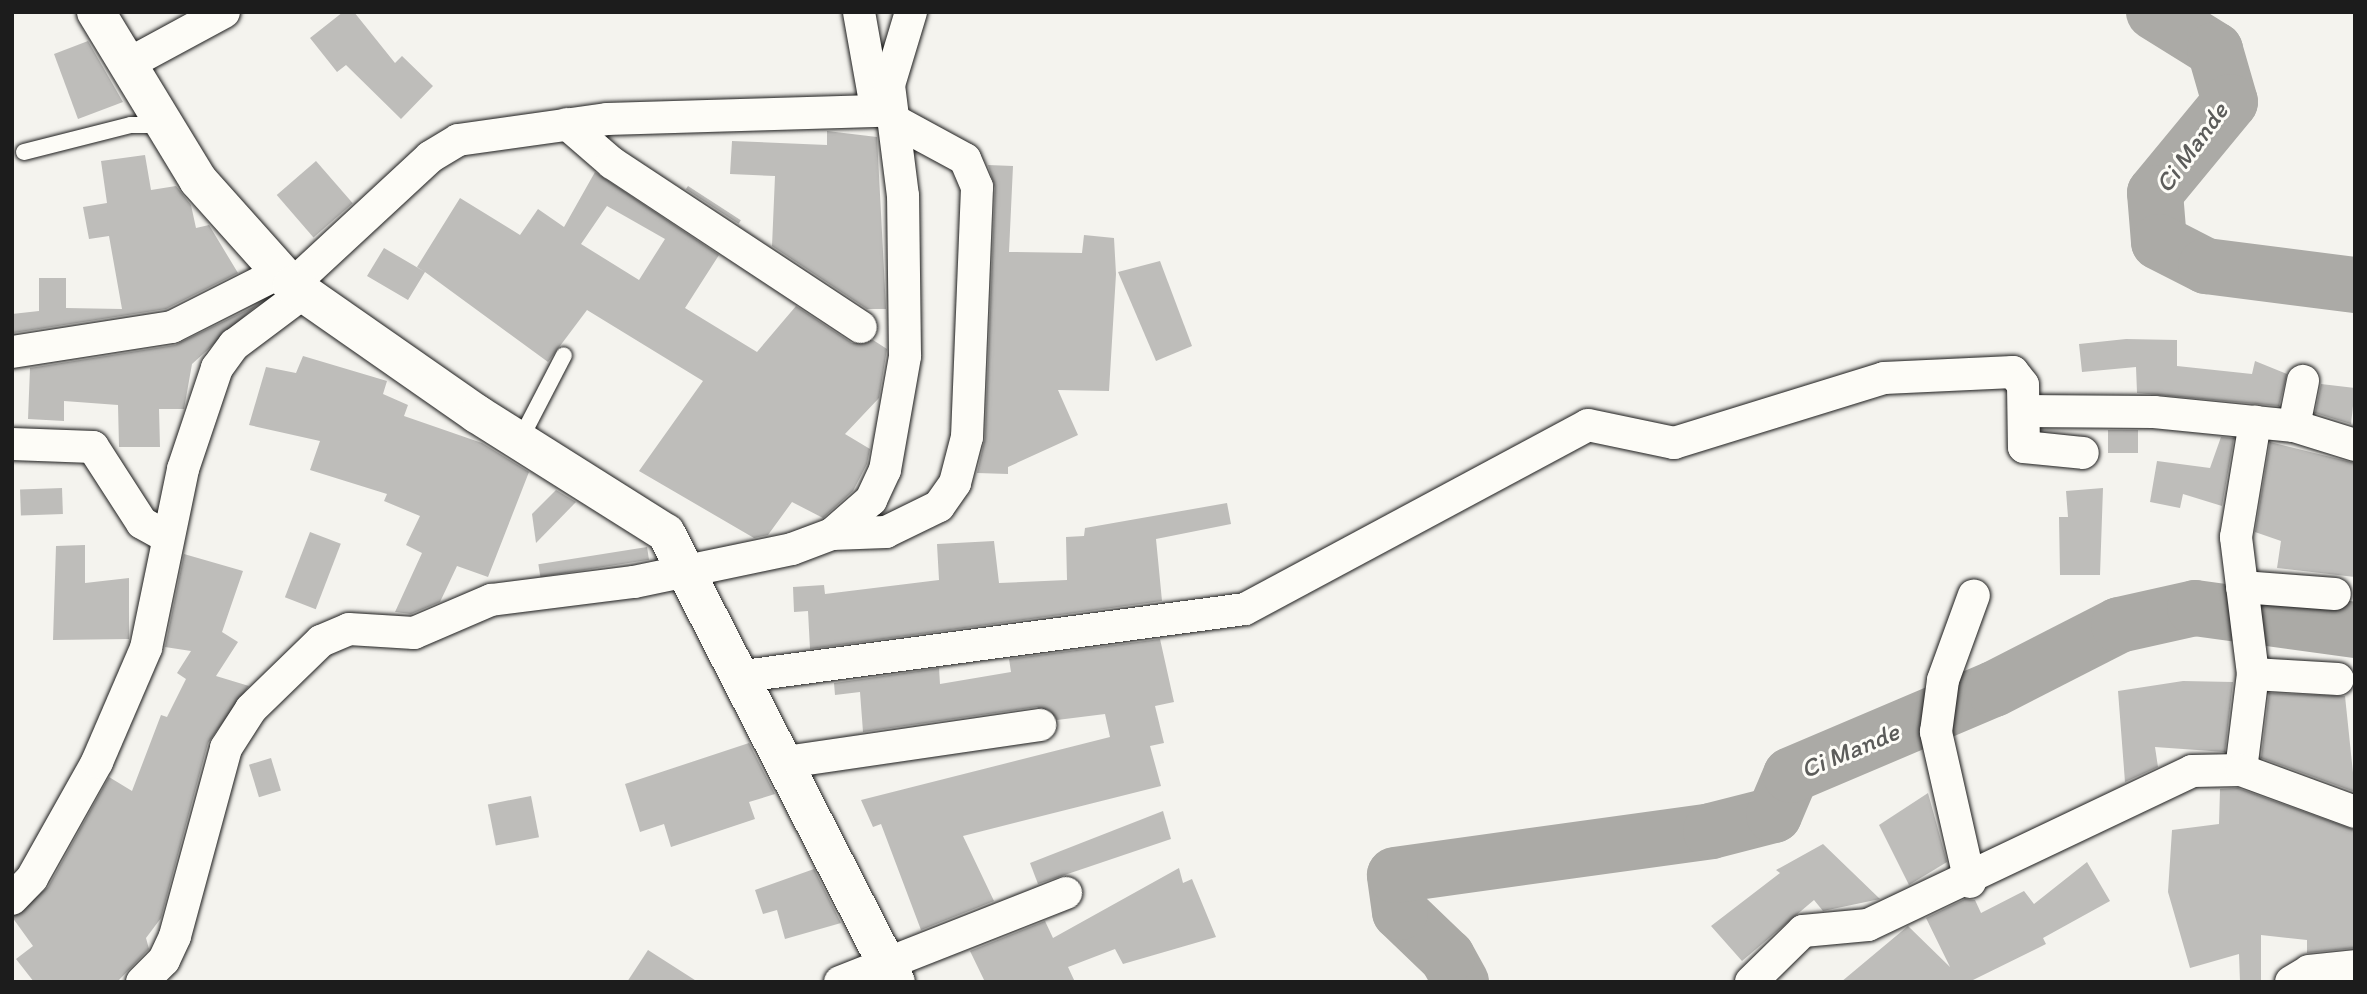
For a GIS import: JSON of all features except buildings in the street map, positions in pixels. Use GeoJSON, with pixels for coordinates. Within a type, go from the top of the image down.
{"type":"FeatureCollection","features":[{"type":"Feature","properties":{"kind":"main road"},"geometry":{"type":"LineString","coordinates":[[96,12],[128,64],[160,125],[198,180],[291,284],[521,439],[632,506],[666,533],[691,571],[892,973]]}},
{"type":"Feature","properties":{"kind":"street"},"geometry":{"type":"LineString","coordinates":[[128,64],[223,12]]}},
{"type":"Feature","properties":{"kind":"street"},"geometry":{"type":"LineString","coordinates":[[142,982],[164,960],[175,936],[226,748],[251,709],[321,641],[349,629],[414,633],[491,600],[691,571],[832,534],[886,532],[939,506],[955,483],[967,437],[977,187],[965,159],[889,116],[870,90],[859,12]]}},
{"type":"Feature","properties":{"kind":"street"},"geometry":{"type":"LineString","coordinates":[[832,534],[871,500],[896,418],[905,356],[903,196],[889,116],[889,85],[894,53],[911,12]]}},
{"type":"Feature","properties":{"kind":"street"},"geometry":{"type":"LineString","coordinates":[[12,899],[32,877],[97,762],[146,648],[167,537],[217,368],[234,345],[291,284],[439,151],[487,134],[567,124],[889,116]]}},
{"type":"Feature","properties":{"kind":"street"},"geometry":{"type":"LineString","coordinates":[[567,124],[612,163],[861,327]]}},
{"type":"Feature","properties":{"kind":"street"},"geometry":{"type":"LineString","coordinates":[[12,352],[172,327],[291,284]]}},
{"type":"Feature","properties":{"kind":"street"},"geometry":{"type":"LineString","coordinates":[[744,676],[1245,609],[1588,425],[1674,443],[1884,378],[2013,372],[2023,385],[2024,447],[2083,453]]}},
{"type":"Feature","properties":{"kind":"street"},"geometry":{"type":"LineString","coordinates":[[2294,426],[2303,381]]}},
{"type":"Feature","properties":{"kind":"street"},"geometry":{"type":"LineString","coordinates":[[2024,411],[2154,412],[2294,426],[2355,446]]}},
{"type":"Feature","properties":{"kind":"street"},"geometry":{"type":"LineString","coordinates":[[2241,770],[2251,662],[2236,537],[2255,422]]}},
{"type":"Feature","properties":{"kind":"street"},"geometry":{"type":"LineString","coordinates":[[12,444],[93,447],[142,523],[167,537]]}},
{"type":"Feature","properties":{"kind":"street"},"geometry":{"type":"LineString","coordinates":[[2243,595],[2335,594]]}},
{"type":"Feature","properties":{"kind":"street"},"geometry":{"type":"LineString","coordinates":[[1970,882],[1936,732],[1943,680],[1974,595]]}},
{"type":"Feature","properties":{"kind":"street"},"geometry":{"type":"LineString","coordinates":[[2251,662],[2338,679]]}},
{"type":"Feature","properties":{"kind":"street"},"geometry":{"type":"LineString","coordinates":[[786,762],[1040,725]]}},
{"type":"Feature","properties":{"kind":"street"},"geometry":{"type":"LineString","coordinates":[[1751,982],[1803,931],[1868,925],[1970,882],[2192,771],[2241,770],[2355,813]]}},
{"type":"Feature","properties":{"kind":"street"},"geometry":{"type":"LineString","coordinates":[[840,982],[892,973],[1066,893]]}},
{"type":"Feature","properties":{"kind":"street"},"geometry":{"type":"LineString","coordinates":[[2291,982],[2309,971],[2355,966]]}},
{"type":"Feature","properties":{"kind":"lane"},"geometry":{"type":"LineString","coordinates":[[24,152],[131,125],[160,125]]}},
{"type":"Feature","properties":{"kind":"lane"},"geometry":{"type":"LineString","coordinates":[[521,439],[564,355]]}},
{"type":"Feature","properties":{"kind":"waterway","name":"Ci Mande"},"geometry":{"type":"LineString","coordinates":[[2154,12],[2215,50],[2230,102],[2155,193],[2159,242],[2206,266],[2355,285]]}},
{"type":"Feature","properties":{"kind":"waterway","name":"Ci Mande"},"geometry":{"type":"LineString","coordinates":[[1461,982],[1447,957],[1400,912],[1395,875],[1711,831],[1774,815],[1791,775],[1994,689],[2119,625],[2195,608],[2355,630]]}}]}
